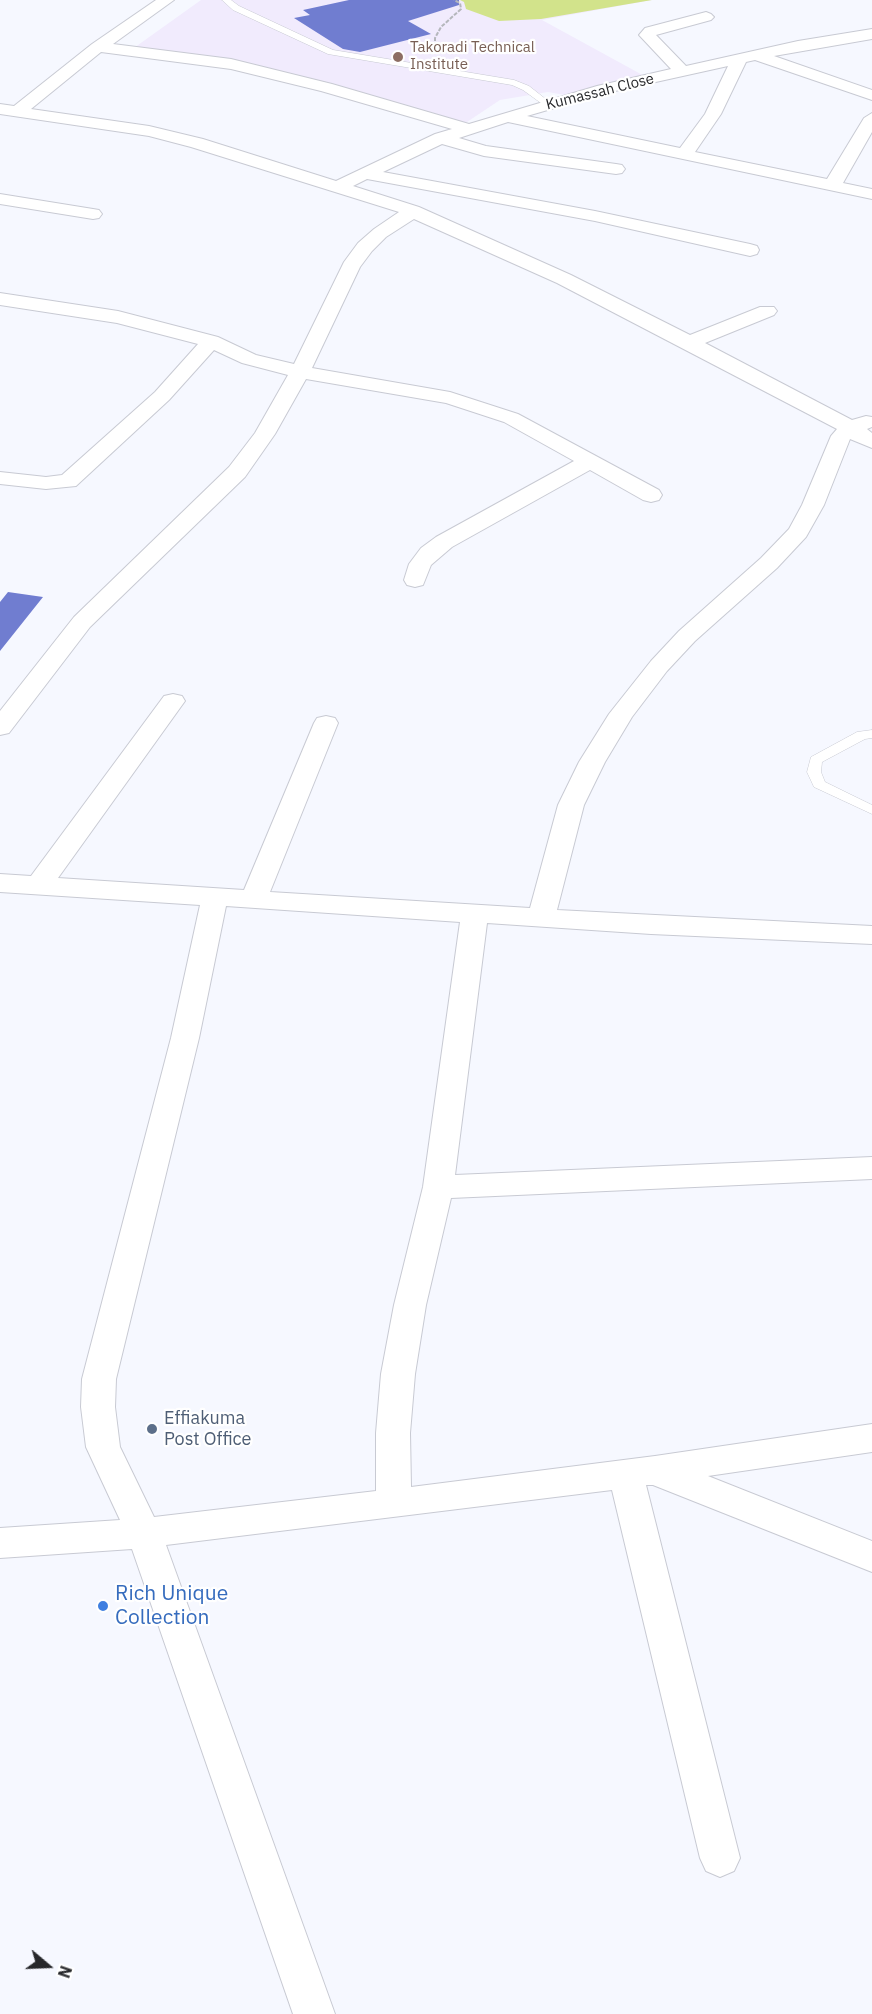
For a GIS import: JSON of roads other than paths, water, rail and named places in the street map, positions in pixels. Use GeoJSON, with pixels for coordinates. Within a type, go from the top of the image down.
{"type":"FeatureCollection","features":[{"type":"Feature","properties":{"kind":"street"},"geometry":{"type":"LineString","coordinates":[[19,110],[98,47],[166,0]]}},
{"type":"Feature","properties":{"kind":"street"},"geometry":{"type":"LineString","coordinates":[[682,72],[647,34],[706,17]]}},
{"type":"Feature","properties":{"kind":"street","name":"Kumassah Close"},"geometry":{"type":"LineString","coordinates":[[339,186],[466,128],[548,104],[603,89],[748,57],[872,34]]}},
{"type":"Feature","properties":{"kind":"street"},"geometry":{"type":"LineString","coordinates":[[98,47],[231,64],[326,87],[466,128]]}},
{"type":"Feature","properties":{"kind":"street"},"geometry":{"type":"LineString","coordinates":[[685,154],[748,57],[872,95]]}},
{"type":"Feature","properties":{"kind":"street"},"geometry":{"type":"LineString","coordinates":[[0,109],[149,131],[339,186],[413,211],[564,279],[689,342],[862,424],[872,442]]}},
{"type":"Feature","properties":{"kind":"street"},"geometry":{"type":"LineString","coordinates":[[506,117],[872,194]]}},
{"type":"Feature","properties":{"kind":"street"},"geometry":{"type":"LineString","coordinates":[[832,186],[871,125]]}},
{"type":"Feature","properties":{"kind":"street"},"geometry":{"type":"LineString","coordinates":[[441,138],[484,150],[616,170]]}},
{"type":"Feature","properties":{"kind":"street"},"geometry":{"type":"LineString","coordinates":[[366,174],[595,216],[750,250]]}},
{"type":"Feature","properties":{"kind":"street"},"geometry":{"type":"LineString","coordinates":[[0,199],[93,214]]}},
{"type":"Feature","properties":{"kind":"street"},"geometry":{"type":"LineString","coordinates":[[0,728],[82,622],[237,472],[265,434],[302,370],[351,266],[380,232],[413,211]]}},
{"type":"Feature","properties":{"kind":"street"},"geometry":{"type":"LineString","coordinates":[[0,299],[117,316],[211,341],[264,365],[450,398],[511,418],[651,495]]}},
{"type":"Feature","properties":{"kind":"street"},"geometry":{"type":"LineString","coordinates":[[689,342],[767,311]]}},
{"type":"Feature","properties":{"kind":"street"},"geometry":{"type":"LineString","coordinates":[[0,478],[46,483],[68,481],[162,396],[211,341]]}},
{"type":"Feature","properties":{"kind":"street"},"geometry":{"type":"LineString","coordinates":[[541,918],[571,805],[592,762],[621,714],[659,666],[687,636],[769,562],[798,532],[813,506],[841,436],[862,424]]}},
{"type":"Feature","properties":{"kind":"street"},"geometry":{"type":"LineString","coordinates":[[415,580],[420,564],[429,553],[444,542],[591,461]]}},
{"type":"Feature","properties":{"kind":"street"},"geometry":{"type":"LineString","coordinates":[[39,885],[173,701]]}},
{"type":"Feature","properties":{"kind":"street"},"geometry":{"type":"LineString","coordinates":[[254,899],[326,723]]}},
{"type":"Feature","properties":{"kind":"street"},"geometry":{"type":"LineString","coordinates":[[0,883],[541,918],[872,935]]}},
{"type":"Feature","properties":{"kind":"street"},"geometry":{"type":"LineString","coordinates":[[215,896],[185,1038],[99,1379],[98,1407],[104,1447],[144,1533],[314,2014]]}},
{"type":"Feature","properties":{"kind":"street"},"geometry":{"type":"LineString","coordinates":[[394,1504],[393,1433],[398,1374],[410,1305],[438,1187],[475,914]]}},
{"type":"Feature","properties":{"kind":"street"},"geometry":{"type":"LineString","coordinates":[[438,1187],[872,1168]]}},
{"type":"Feature","properties":{"kind":"street"},"geometry":{"type":"LineString","coordinates":[[0,1543],[144,1533],[394,1504],[640,1472],[872,1438]]}},
{"type":"Feature","properties":{"kind":"street"},"geometry":{"type":"LineString","coordinates":[[640,1472],[872,1557]]}},
{"type":"Feature","properties":{"kind":"street"},"geometry":{"type":"LineString","coordinates":[[640,1472],[720,1857]]}},
{"type":"Feature","properties":{"kind":"lane"},"geometry":{"type":"LineString","coordinates":[[226,0],[236,8],[331,52],[514,83],[526,88],[548,104]]}},
{"type":"Feature","properties":{"kind":"lane"},"geometry":{"type":"LineString","coordinates":[[872,734],[862,735],[816,760],[814,772],[819,784],[872,810]]}},
{"type":"Feature","properties":{"kind":"place","name":"Takoradi Technical Institute"},"geometry":{"type":"Point","coordinates":[398,57]}},
{"type":"Feature","properties":{"kind":"place","name":"Effiakuma Post Office"},"geometry":{"type":"Point","coordinates":[152,1429]}},
{"type":"Feature","properties":{"kind":"place","name":"Rich Unique Collection"},"geometry":{"type":"Point","coordinates":[103,1606]}}]}
